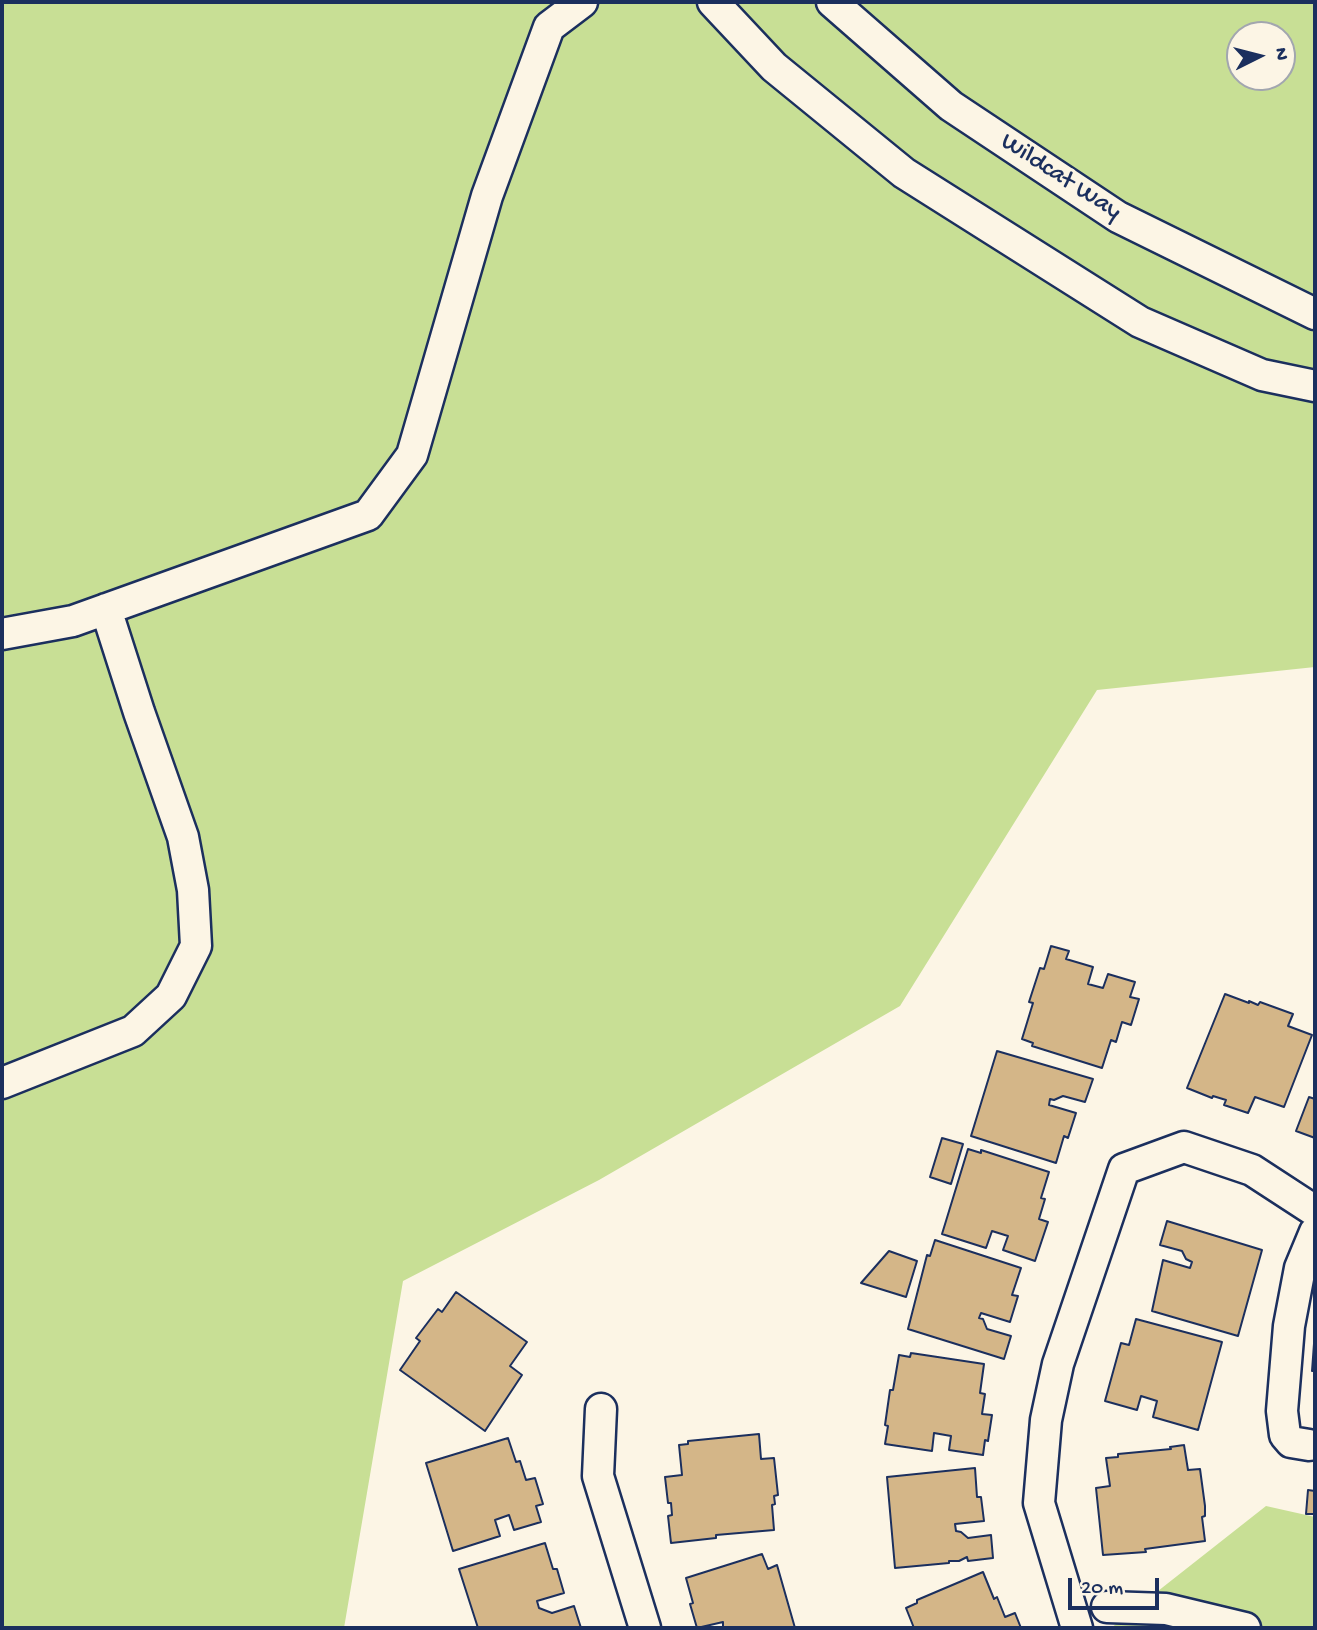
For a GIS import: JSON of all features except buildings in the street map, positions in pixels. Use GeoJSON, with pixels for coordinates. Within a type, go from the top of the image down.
{"type":"FeatureCollection","features":[{"type":"Feature","properties":{"kind":"street"},"geometry":{"type":"LineString","coordinates":[[2,634],[73,621],[369,515],[412,455],[487,196],[549,27],[582,2]]}},
{"type":"Feature","properties":{"kind":"street"},"geometry":{"type":"LineString","coordinates":[[713,2],[774,67],[904,173],[1140,322],[1262,375],[1315,386]]}},
{"type":"Feature","properties":{"kind":"street","name":"Wildcat Way"},"geometry":{"type":"LineString","coordinates":[[832,2],[951,106],[1118,217],[1315,314]]}},
{"type":"Feature","properties":{"kind":"street"},"geometry":{"type":"LineString","coordinates":[[2,1083],[133,1031],[171,996],[197,946],[193,890],[183,838],[106,609]]}},
{"type":"Feature","properties":{"kind":"street"},"geometry":{"type":"LineString","coordinates":[[1077,1628],[1039,1503],[1046,1420],[1058,1364],[1124,1169],[1184,1147],[1252,1170],[1315,1211]]}},
{"type":"Feature","properties":{"kind":"street"},"geometry":{"type":"LineString","coordinates":[[1309,1445],[1291,1442],[1285,1436],[1282,1411],[1289,1325],[1300,1269],[1315,1233]]}},
{"type":"Feature","properties":{"kind":"street"},"geometry":{"type":"LineString","coordinates":[[601,1409],[598,1476],[645,1628]]}},
{"type":"Feature","properties":{"kind":"street"},"geometry":{"type":"LineString","coordinates":[[1107,1607],[1166,1609],[1245,1628]]}},
{"type":"Feature","properties":{"kind":"green space"},"geometry":{"type":"Polygon","coordinates":[[[2,2],[1315,2],[1315,667],[1097,690],[900,1006],[599,1180],[403,1281],[344,1628],[2,1628],[2,2]]]}},
{"type":"Feature","properties":{"kind":"green space"},"geometry":{"type":"Polygon","coordinates":[[[1266,1506],[1315,1517],[1315,1628],[1111,1628],[1266,1506]]]}}]}
